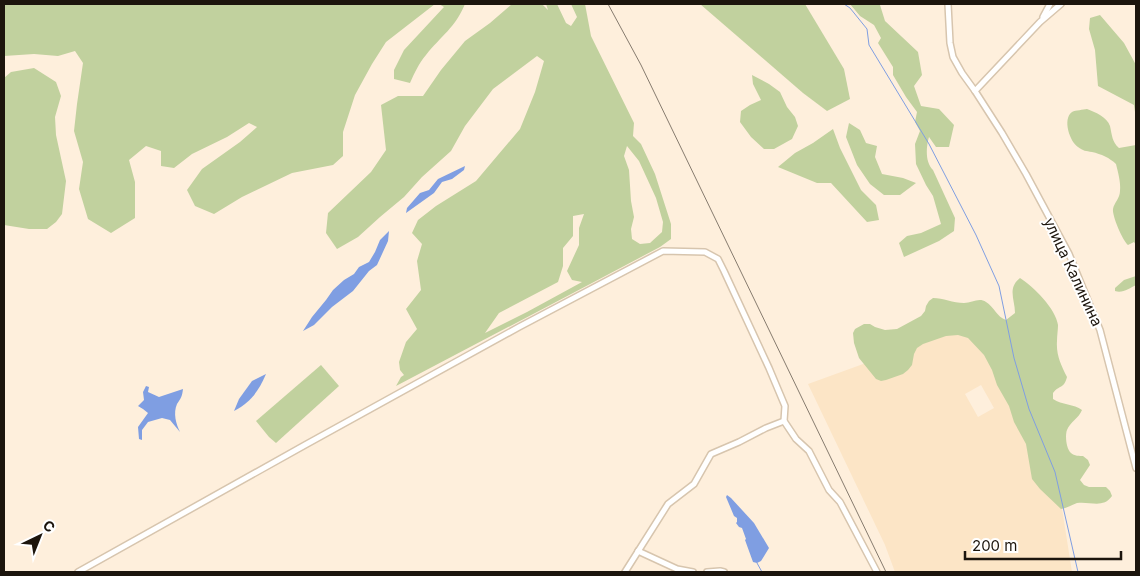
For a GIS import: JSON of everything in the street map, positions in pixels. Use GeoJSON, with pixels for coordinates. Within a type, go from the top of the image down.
{"type":"FeatureCollection","features":[{"type":"Feature","properties":{"kind":"street","name":"улица Калинина"},"geometry":{"type":"LineString","coordinates":[[948,4],[950,43],[953,57],[1026,174],[1069,254],[1100,330],[1136,468]]}},
{"type":"Feature","properties":{"kind":"street"},"geometry":{"type":"LineString","coordinates":[[1040,22],[1050,4]]}},
{"type":"Feature","properties":{"kind":"street"},"geometry":{"type":"LineString","coordinates":[[975,91],[1040,22],[1061,4]]}},
{"type":"Feature","properties":{"kind":"street"},"geometry":{"type":"LineString","coordinates":[[78,572],[510,331],[664,251],[705,252],[718,259],[779,391],[785,406],[784,421],[796,439],[810,451],[829,490],[840,502],[877,572]]}},
{"type":"Feature","properties":{"kind":"street"},"geometry":{"type":"LineString","coordinates":[[625,572],[668,504],[694,484],[711,454],[784,421]]}},
{"type":"Feature","properties":{"kind":"street"},"geometry":{"type":"LineString","coordinates":[[638,551],[678,569],[693,572]]}},
{"type":"Feature","properties":{"kind":"street"},"geometry":{"type":"LineString","coordinates":[[707,572],[724,572]]}},
{"type":"Feature","properties":{"kind":"shaded area"},"geometry":{"type":"Polygon","coordinates":[[[979,322],[1058,483],[1072,572],[895,572],[885,545],[808,384],[979,322]],[[981,385],[965,394],[978,417],[994,408],[981,385]]]}},
{"type":"Feature","properties":{"kind":"green space"},"geometry":{"type":"Polygon","coordinates":[[[4,4],[435,4],[386,42],[372,64],[355,95],[343,132],[343,156],[333,165],[292,173],[242,197],[214,214],[195,206],[187,190],[202,169],[240,142],[257,127],[249,123],[227,137],[192,154],[174,168],[161,166],[161,151],[146,146],[129,160],[135,182],[135,218],[111,233],[88,219],[79,189],[83,162],[74,131],[83,63],[75,51],[58,56],[34,54],[4,56],[4,4]]]}},
{"type":"Feature","properties":{"kind":"green space"},"geometry":{"type":"Polygon","coordinates":[[[439,4],[465,4],[452,26],[421,61],[410,83],[394,79],[394,70],[404,50],[444,7],[439,4]]]}},
{"type":"Feature","properties":{"kind":"green space"},"geometry":{"type":"Polygon","coordinates":[[[512,4],[542,4],[548,10],[546,4],[557,4],[566,23],[571,26],[577,17],[571,4],[585,4],[591,36],[634,123],[633,136],[641,144],[655,174],[671,224],[671,239],[660,247],[396,386],[404,375],[400,370],[399,362],[406,342],[417,329],[406,309],[421,290],[417,261],[422,244],[412,233],[418,220],[436,206],[476,181],[520,129],[535,92],[544,61],[537,56],[493,89],[465,126],[451,151],[422,177],[404,197],[358,237],[337,249],[326,233],[328,213],[371,172],[386,150],[381,105],[398,96],[423,96],[465,41],[512,4]],[[627,146],[624,156],[629,170],[634,217],[631,229],[632,239],[640,244],[650,243],[662,232],[663,222],[656,198],[639,161],[627,146]],[[584,214],[573,216],[573,236],[563,248],[563,266],[558,282],[499,313],[485,333],[582,282],[572,280],[567,271],[579,245],[579,228],[584,214]]]}},
{"type":"Feature","properties":{"kind":"green space"},"geometry":{"type":"Polygon","coordinates":[[[700,4],[805,4],[844,69],[850,99],[827,111],[803,93],[700,4]]]}},
{"type":"Feature","properties":{"kind":"green space"},"geometry":{"type":"Polygon","coordinates":[[[850,4],[880,5],[885,21],[918,52],[922,75],[914,86],[921,106],[939,109],[954,125],[949,147],[936,147],[929,137],[927,159],[955,218],[954,231],[939,241],[904,257],[899,243],[907,236],[921,233],[941,224],[933,196],[916,164],[915,144],[920,131],[915,122],[917,112],[893,75],[893,67],[878,43],[881,38],[874,25],[860,16],[850,4]]]}},
{"type":"Feature","properties":{"kind":"green space"},"geometry":{"type":"Polygon","coordinates":[[[1100,15],[1124,43],[1136,65],[1136,119],[1134,105],[1098,86],[1095,50],[1089,29],[1090,18],[1100,15]]]}},
{"type":"Feature","properties":{"kind":"green space"},"geometry":{"type":"Polygon","coordinates":[[[34,68],[56,82],[61,96],[55,117],[56,135],[66,181],[62,214],[47,229],[29,229],[4,225],[4,78],[11,72],[34,68]]]}},
{"type":"Feature","properties":{"kind":"green space"},"geometry":{"type":"Polygon","coordinates":[[[752,75],[780,92],[787,107],[795,117],[798,126],[792,139],[774,149],[764,149],[751,137],[740,122],[741,111],[761,100],[753,84],[752,75]]]}},
{"type":"Feature","properties":{"kind":"green space"},"geometry":{"type":"Polygon","coordinates":[[[1087,109],[1104,117],[1119,148],[1136,145],[1136,245],[1134,242],[1128,245],[1126,243],[1114,217],[1113,209],[1119,196],[1120,188],[1116,164],[1102,155],[1080,148],[1070,136],[1067,125],[1069,115],[1074,111],[1087,109]]]}},
{"type":"Feature","properties":{"kind":"green space"},"geometry":{"type":"Polygon","coordinates":[[[849,123],[860,130],[866,143],[877,146],[875,157],[882,174],[903,178],[916,183],[900,195],[884,195],[870,184],[857,165],[846,137],[849,123]]]}},
{"type":"Feature","properties":{"kind":"green space"},"geometry":{"type":"Polygon","coordinates":[[[833,129],[840,148],[861,190],[876,205],[879,220],[867,222],[831,183],[817,183],[778,167],[795,153],[833,129]]]}},
{"type":"Feature","properties":{"kind":"green space"},"geometry":{"type":"Polygon","coordinates":[[[1136,276],[1136,285],[1123,291],[1115,291],[1115,288],[1124,280],[1136,276]]]}},
{"type":"Feature","properties":{"kind":"green space"},"geometry":{"type":"Polygon","coordinates":[[[1020,278],[1043,298],[1056,319],[1058,325],[1057,351],[1067,377],[1063,385],[1053,393],[1053,399],[1082,410],[1067,430],[1067,445],[1072,454],[1083,456],[1088,460],[1090,465],[1080,480],[1084,485],[1089,487],[1106,487],[1110,491],[1112,496],[1105,502],[1096,504],[1077,503],[1061,509],[1040,489],[1032,479],[1026,444],[1014,422],[1009,406],[997,385],[992,370],[984,355],[968,338],[958,335],[946,336],[923,344],[917,348],[912,365],[908,370],[903,374],[881,381],[876,379],[859,358],[854,343],[853,333],[855,329],[864,324],[870,324],[885,330],[897,329],[921,316],[929,301],[933,298],[964,303],[978,300],[983,301],[989,304],[1000,317],[1006,320],[1015,313],[1013,290],[1020,278]]]}},
{"type":"Feature","properties":{"kind":"green space"},"geometry":{"type":"Polygon","coordinates":[[[321,365],[339,386],[276,443],[256,421],[321,365]]]}},
{"type":"Feature","properties":{"kind":"water"},"geometry":{"type":"Polygon","coordinates":[[[465,166],[464,170],[452,179],[442,182],[434,193],[406,213],[407,208],[420,193],[429,190],[438,179],[465,166]]]}},
{"type":"Feature","properties":{"kind":"water"},"geometry":{"type":"Polygon","coordinates":[[[389,231],[388,241],[377,265],[369,271],[353,291],[332,307],[314,325],[303,331],[333,290],[354,274],[359,267],[369,262],[380,240],[389,231]]]}},
{"type":"Feature","properties":{"kind":"water"},"geometry":{"type":"Polygon","coordinates":[[[266,374],[253,396],[234,411],[239,399],[252,381],[266,374]]]}},
{"type":"Feature","properties":{"kind":"water"},"geometry":{"type":"Polygon","coordinates":[[[146,386],[149,387],[148,392],[159,397],[183,389],[175,411],[176,422],[180,432],[170,420],[162,418],[148,422],[142,430],[142,440],[139,439],[138,427],[148,413],[138,406],[144,400],[143,392],[146,386]]]}},
{"type":"Feature","properties":{"kind":"water"},"geometry":{"type":"Polygon","coordinates":[[[727,495],[754,523],[769,548],[761,561],[757,563],[753,562],[742,528],[736,523],[737,518],[734,516],[726,497],[727,495]]]}},
{"type":"Feature","properties":{"kind":"waterway"},"geometry":{"type":"LineString","coordinates":[[844,4],[850,8],[867,29],[869,45],[929,144],[976,235],[999,286],[1014,358],[1029,409],[1055,472],[1078,572]]}},
{"type":"Feature","properties":{"kind":"waterway"},"geometry":{"type":"LineString","coordinates":[[757,563],[762,572]]}},
{"type":"Feature","properties":{"kind":"railway"},"geometry":{"type":"LineString","coordinates":[[608,4],[641,65],[886,572]]}}]}
